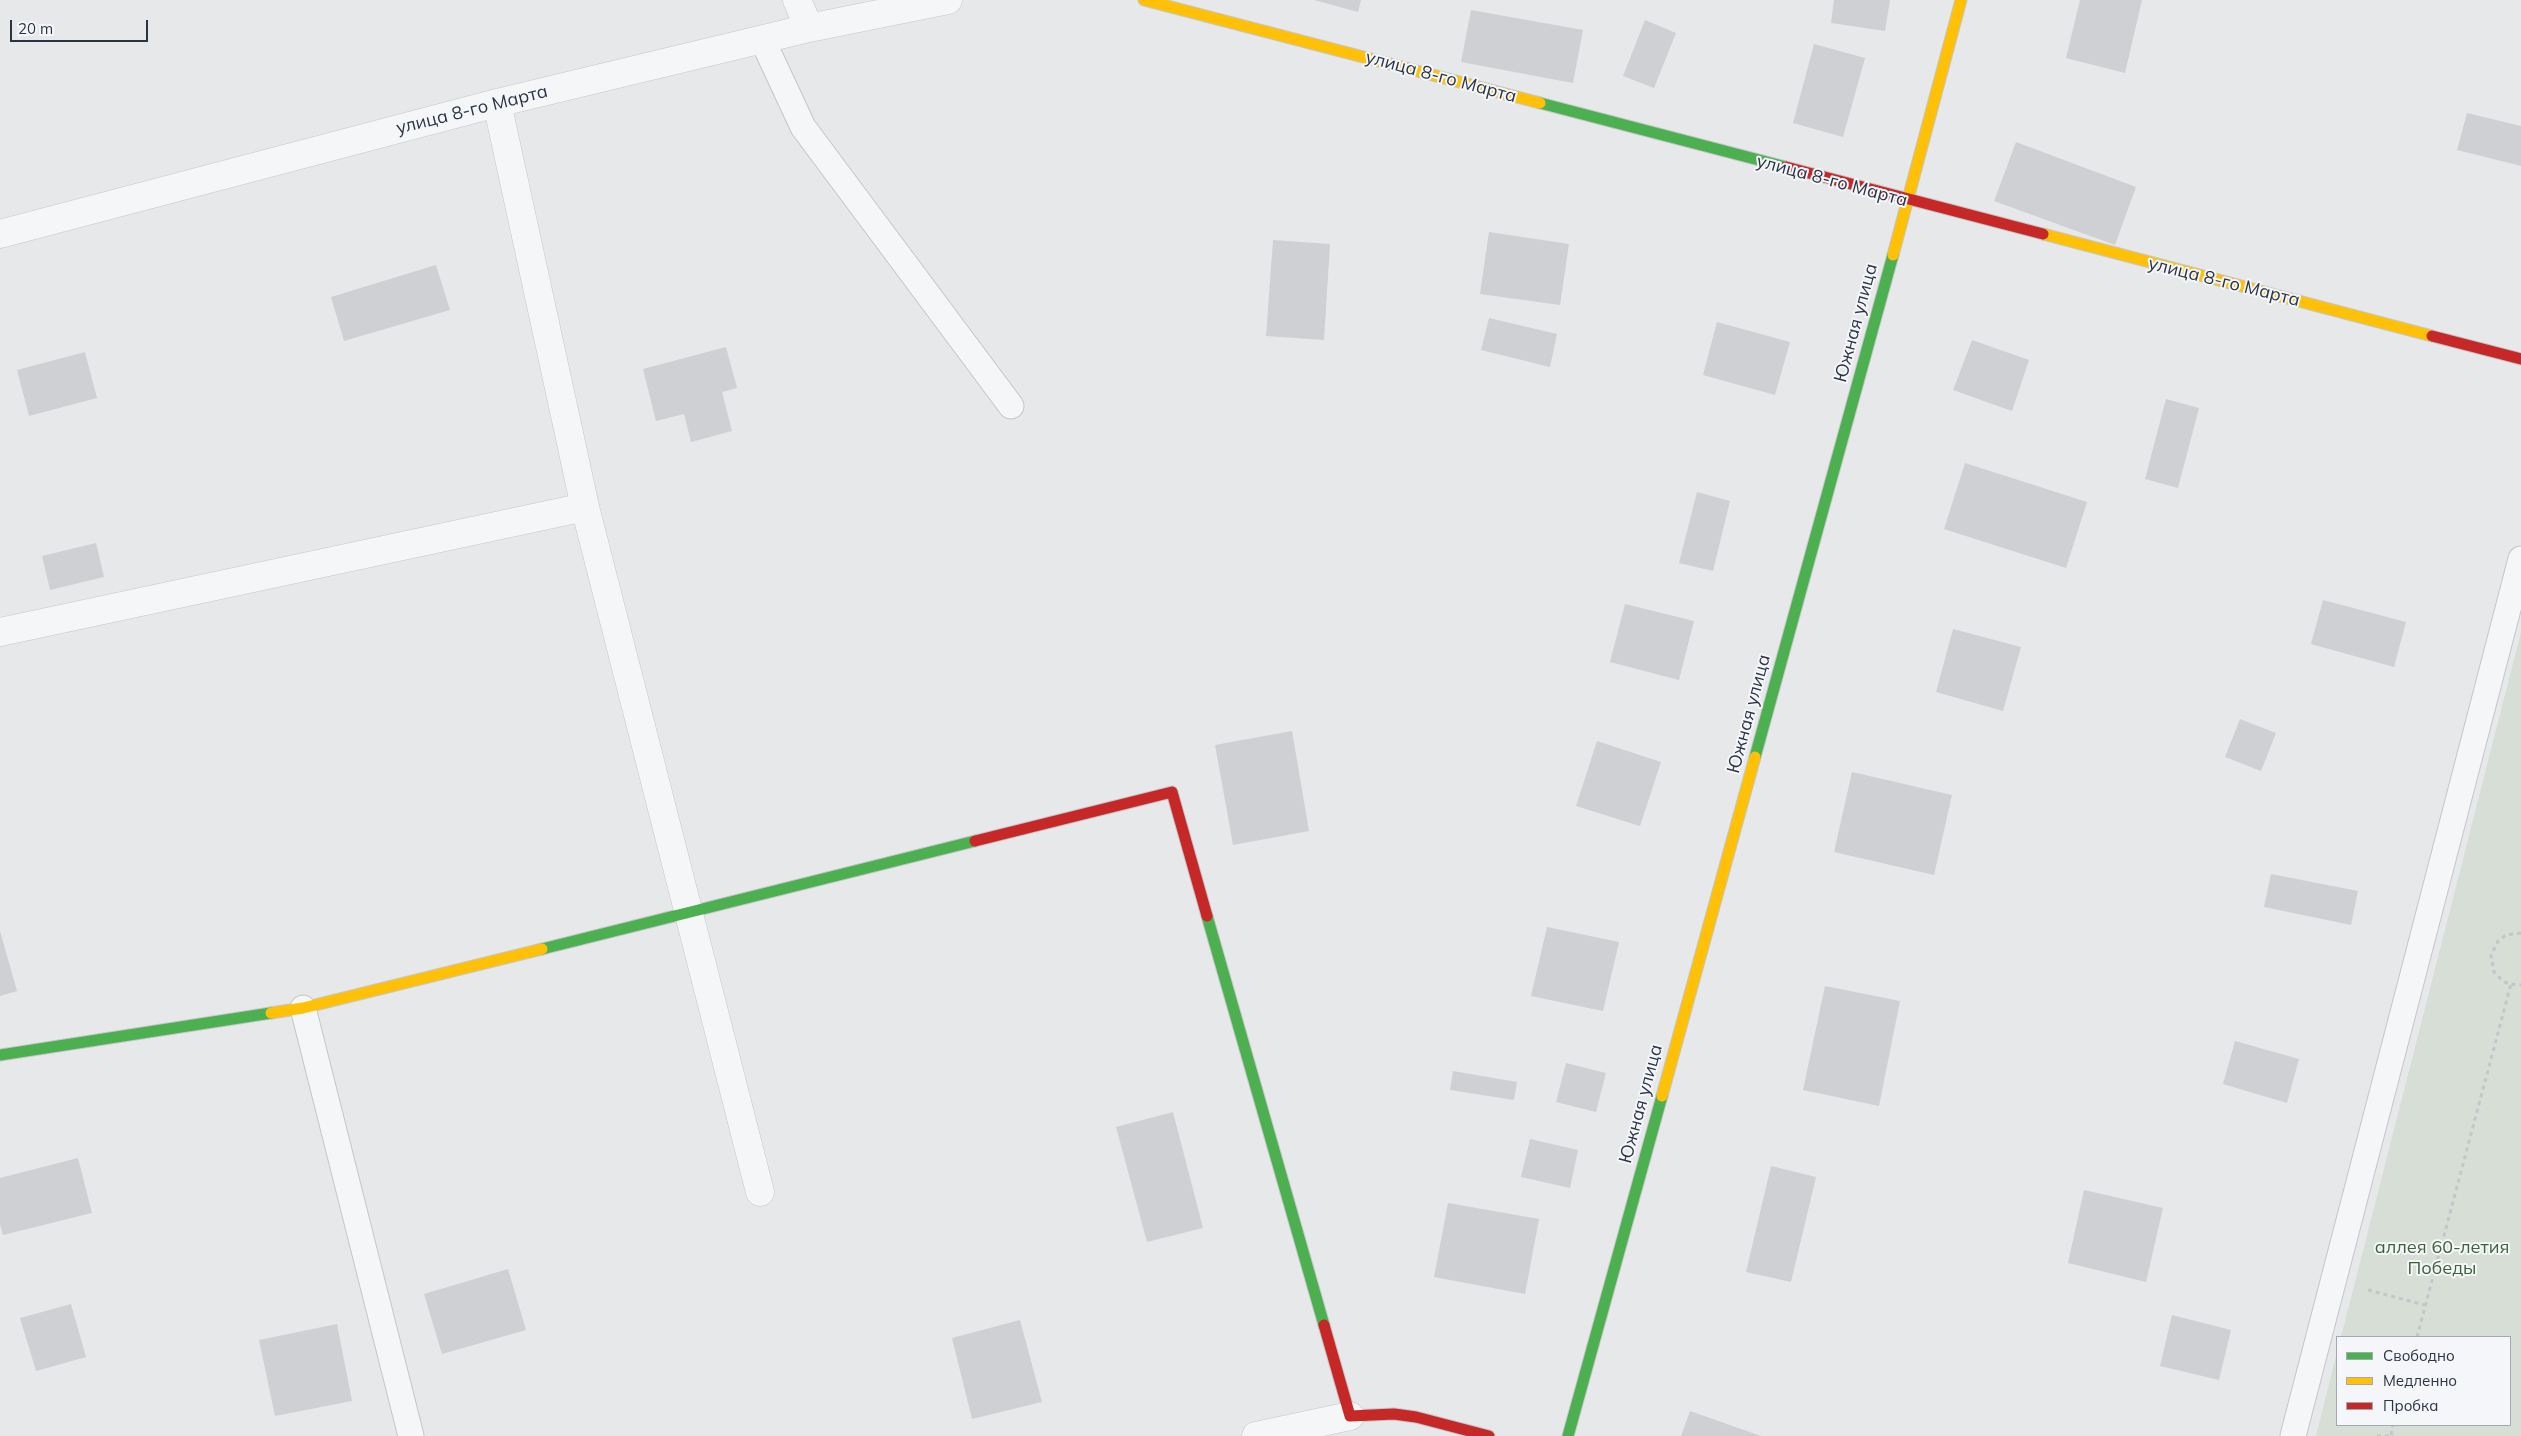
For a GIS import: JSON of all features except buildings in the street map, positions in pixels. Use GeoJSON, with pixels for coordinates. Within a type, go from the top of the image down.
{"type":"FeatureCollection","features":[{"type":"Feature","properties":{"kind":"street"},"geometry":{"type":"LineString","coordinates":[[797,0],[809,28]]}},
{"type":"Feature","properties":{"kind":"street","name":"улица 8-го Марта"},"geometry":{"type":"LineString","coordinates":[[0,234],[497,103],[809,28],[948,0]]}},
{"type":"Feature","properties":{"kind":"street","name":"улица 8-го Марта"},"geometry":{"type":"LineString","coordinates":[[1144,0],[1908,201],[2521,359]]}},
{"type":"Feature","properties":{"kind":"street","name":"Южная улица"},"geometry":{"type":"LineString","coordinates":[[1568,1436],[1908,201],[1961,0]]}},
{"type":"Feature","properties":{"kind":"street"},"geometry":{"type":"LineString","coordinates":[[497,103],[585,507],[760,1192]]}},
{"type":"Feature","properties":{"kind":"street"},"geometry":{"type":"LineString","coordinates":[[0,632],[585,507]]}},
{"type":"Feature","properties":{"kind":"street"},"geometry":{"type":"LineString","coordinates":[[0,1055],[303,1008],[1172,792],[1350,1416]]}},
{"type":"Feature","properties":{"kind":"street"},"geometry":{"type":"LineString","coordinates":[[1256,1436],[1350,1416],[1394,1414],[1416,1417],[1489,1436]]}},
{"type":"Feature","properties":{"kind":"lane"},"geometry":{"type":"LineString","coordinates":[[762,39],[803,127],[1011,406]]}},
{"type":"Feature","properties":{"kind":"lane"},"geometry":{"type":"LineString","coordinates":[[2293,1436],[2521,559]]}},
{"type":"Feature","properties":{"kind":"lane"},"geometry":{"type":"LineString","coordinates":[[303,1008],[411,1436]]}},
{"type":"Feature","properties":{"kind":"path"},"geometry":{"type":"LineString","coordinates":[[2521,933],[2506,935],[2498,940],[2491,956],[2494,972],[2501,979],[2511,984],[2521,985]]}},
{"type":"Feature","properties":{"kind":"path"},"geometry":{"type":"LineString","coordinates":[[2417,1336],[2511,984]]}},
{"type":"Feature","properties":{"kind":"path"},"geometry":{"type":"LineString","coordinates":[[2334,1280],[2425,1305]]}},
{"type":"Feature","properties":{"kind":"path"},"geometry":{"type":"LineString","coordinates":[[2377,1436],[2393,1435]]}},
{"type":"Feature","properties":{"kind":"green space","name":"аллея 60-летия Победы"},"geometry":{"type":"Polygon","coordinates":[[[2521,632],[2521,1436],[2316,1436],[2336,1356],[2336,1426],[2511,1426],[2511,1336],[2341,1336],[2521,632]]]}},
{"type":"Feature","properties":{"kind":"traffic: fast"},"geometry":{"type":"LineString","coordinates":[[1540,103],[1786,167]]}},
{"type":"Feature","properties":{"kind":"traffic: fast"},"geometry":{"type":"LineString","coordinates":[[1755,757],[1893,255]]}},
{"type":"Feature","properties":{"kind":"traffic: fast"},"geometry":{"type":"LineString","coordinates":[[542,949],[975,841]]}},
{"type":"Feature","properties":{"kind":"traffic: fast"},"geometry":{"type":"LineString","coordinates":[[1207,916],[1324,1325]]}},
{"type":"Feature","properties":{"kind":"traffic: fast"},"geometry":{"type":"LineString","coordinates":[[0,1055],[271,1013]]}},
{"type":"Feature","properties":{"kind":"traffic: fast"},"geometry":{"type":"LineString","coordinates":[[1568,1436],[1662,1096]]}},
{"type":"Feature","properties":{"kind":"traffic: slow"},"geometry":{"type":"LineString","coordinates":[[1144,0],[1540,103]]}},
{"type":"Feature","properties":{"kind":"traffic: slow"},"geometry":{"type":"LineString","coordinates":[[1893,255],[1961,0]]}},
{"type":"Feature","properties":{"kind":"traffic: slow"},"geometry":{"type":"LineString","coordinates":[[2043,234],[2432,336]]}},
{"type":"Feature","properties":{"kind":"traffic: slow"},"geometry":{"type":"LineString","coordinates":[[1662,1096],[1755,757]]}},
{"type":"Feature","properties":{"kind":"traffic: slow"},"geometry":{"type":"LineString","coordinates":[[271,1013],[303,1008],[542,949]]}},
{"type":"Feature","properties":{"kind":"traffic: jam"},"geometry":{"type":"LineString","coordinates":[[1786,167],[2043,234]]}},
{"type":"Feature","properties":{"kind":"traffic: jam"},"geometry":{"type":"LineString","coordinates":[[2432,336],[2521,359]]}},
{"type":"Feature","properties":{"kind":"traffic: jam"},"geometry":{"type":"LineString","coordinates":[[975,841],[1172,792],[1207,916]]}},
{"type":"Feature","properties":{"kind":"traffic: jam"},"geometry":{"type":"LineString","coordinates":[[1324,1325],[1350,1416],[1394,1414],[1416,1417],[1489,1436]]}}]}
